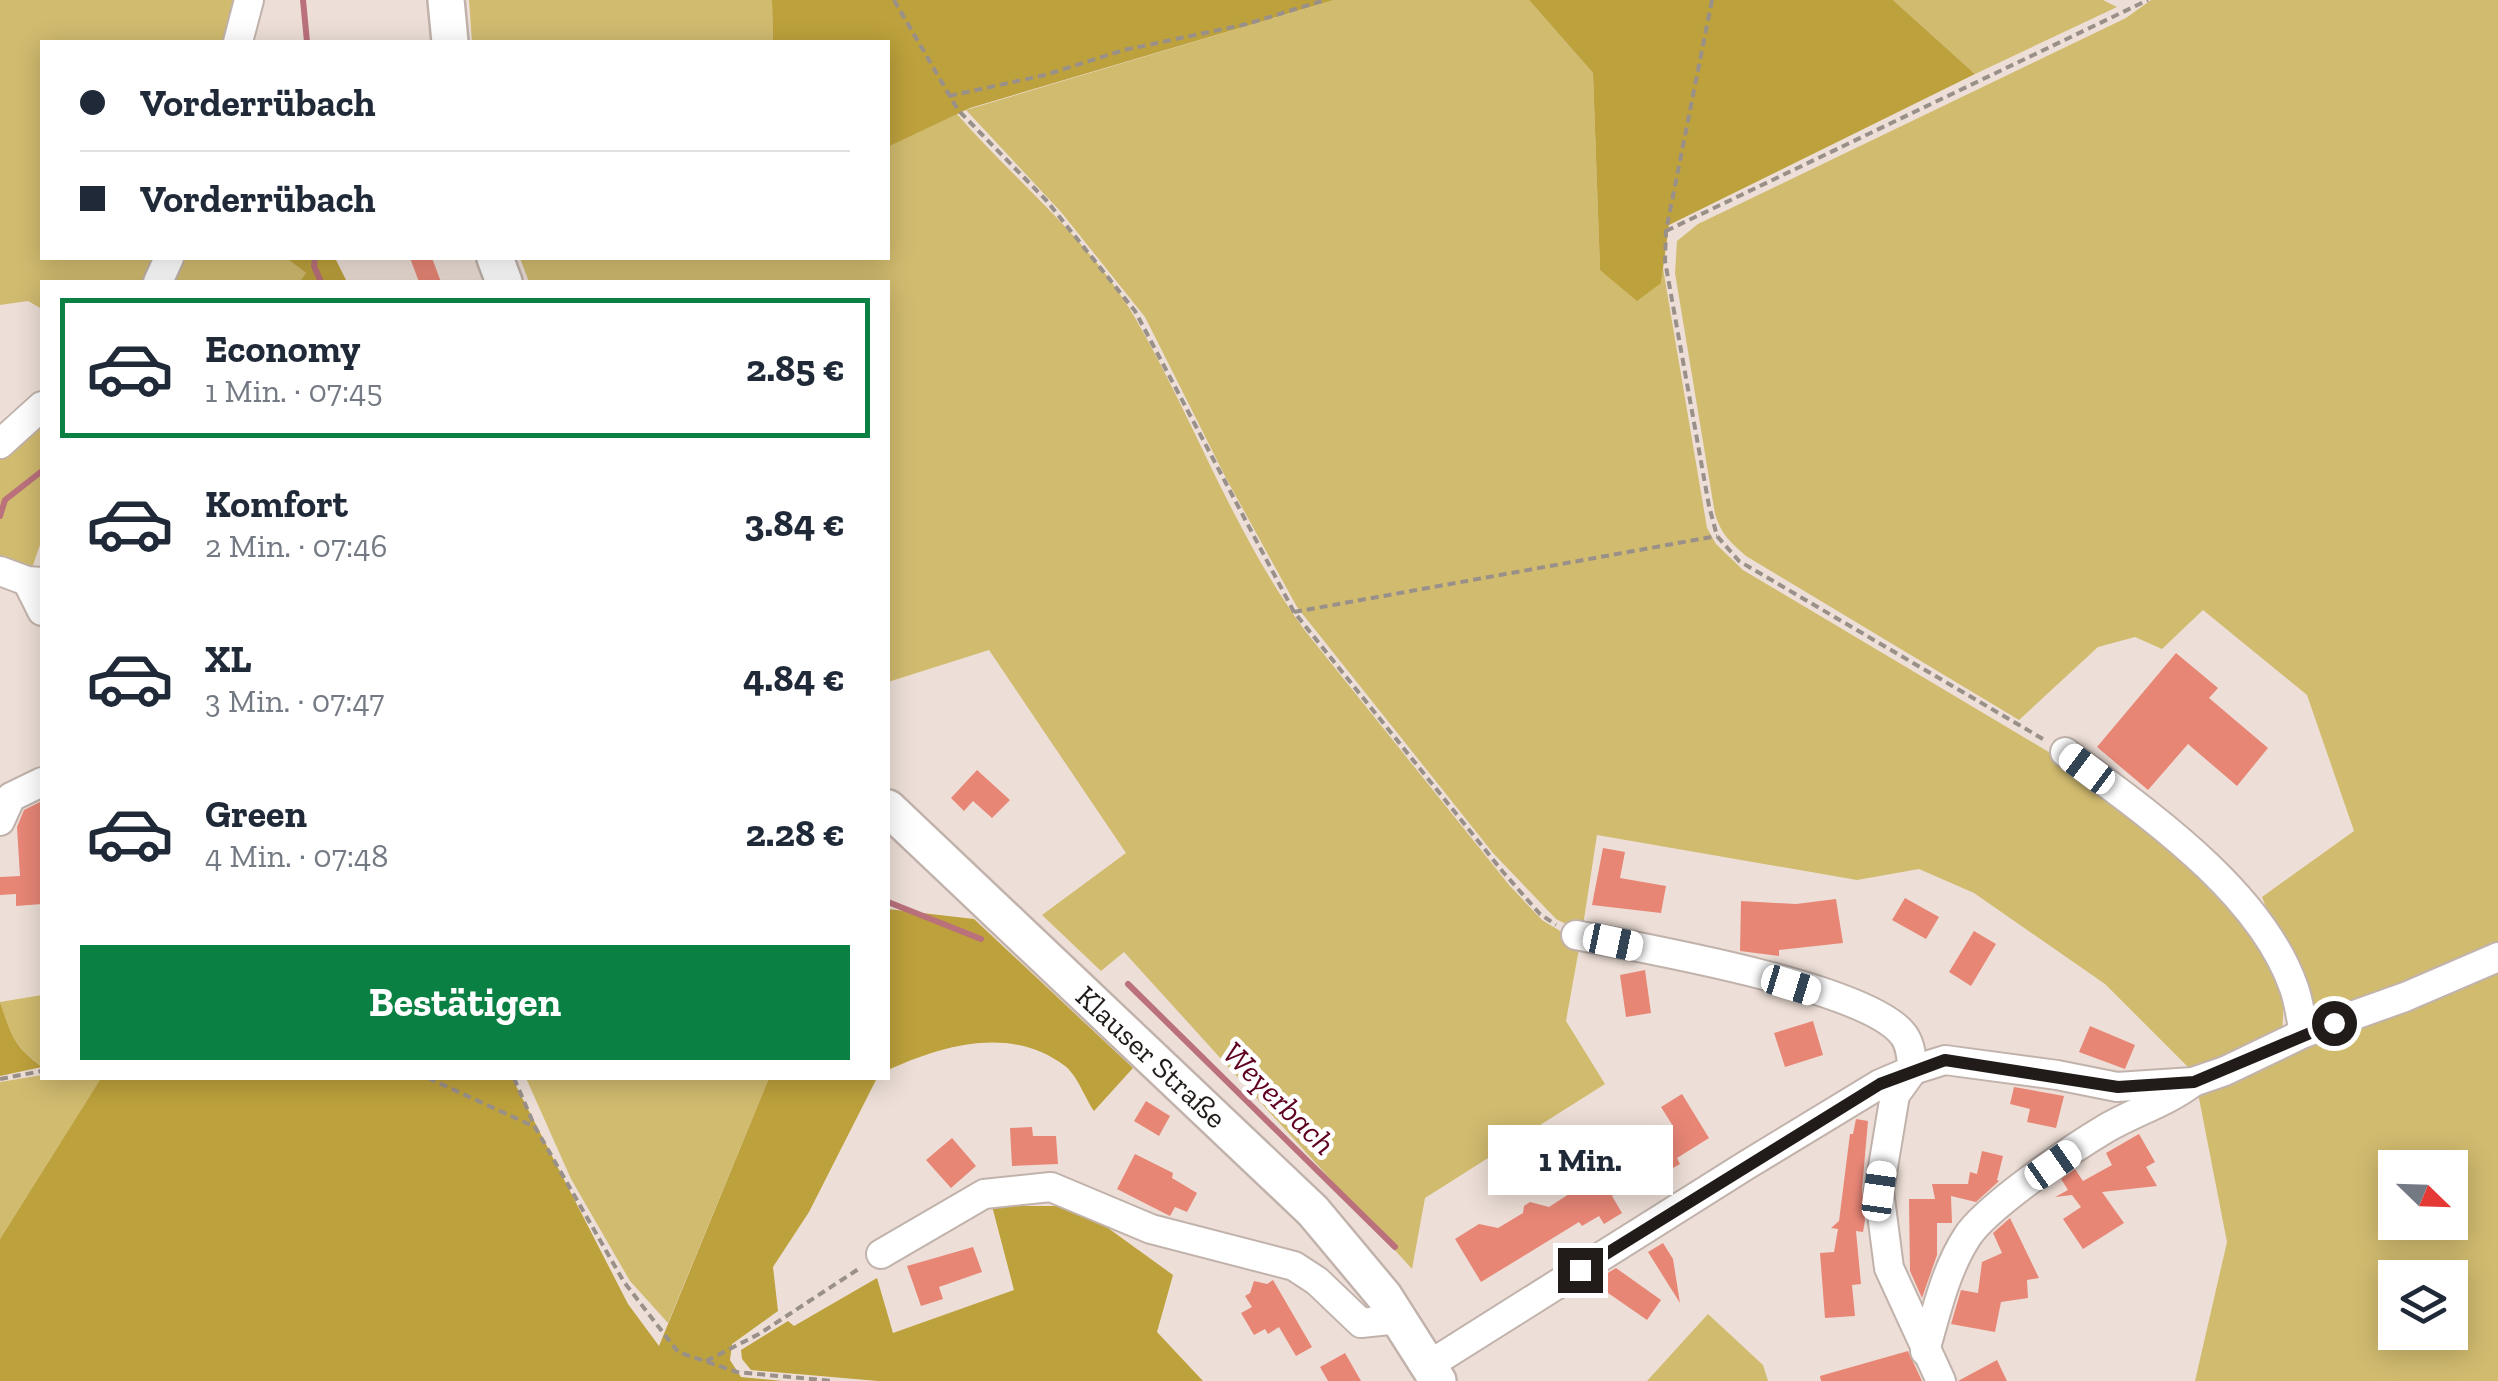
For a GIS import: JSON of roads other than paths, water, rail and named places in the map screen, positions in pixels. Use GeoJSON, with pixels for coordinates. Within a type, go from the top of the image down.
{"type":"FeatureCollection","features":[{"type":"Feature","properties":{"kind":"main road"},"geometry":{"type":"LineString","coordinates":[[446,0],[450,40]]}},
{"type":"Feature","properties":{"kind":"main road","name":"Klauser Straße"},"geometry":{"type":"LineString","coordinates":[[890,810],[1313,1211],[1384,1296],[1434,1373]]}},
{"type":"Feature","properties":{"kind":"street"},"geometry":{"type":"LineString","coordinates":[[239,40],[250,0]]}},
{"type":"Feature","properties":{"kind":"street"},"geometry":{"type":"LineString","coordinates":[[0,444],[40,408]]}},
{"type":"Feature","properties":{"kind":"street"},"geometry":{"type":"LineString","coordinates":[[0,570],[35,582],[35,602],[40,608]]}},
{"type":"Feature","properties":{"kind":"street"},"geometry":{"type":"LineString","coordinates":[[2065,752],[2192,850],[2254,915],[2294,988],[2304,1033]]}},
{"type":"Feature","properties":{"kind":"street"},"geometry":{"type":"LineString","coordinates":[[0,822],[11,797],[40,783]]}},
{"type":"Feature","properties":{"kind":"street"},"geometry":{"type":"LineString","coordinates":[[1576,935],[1723,964],[1860,1005],[1900,1030],[1909,1044],[1913,1070],[1895,1095],[1879,1191],[1889,1268],[1940,1381]]}},
{"type":"Feature","properties":{"kind":"street"},"geometry":{"type":"LineString","coordinates":[[1925,1351],[1944,1284],[1967,1236],[1988,1211],[2106,1128],[2168,1100],[2194,1082],[2304,1033],[2498,958]]}},
{"type":"Feature","properties":{"kind":"street"},"geometry":{"type":"LineString","coordinates":[[1434,1373],[1745,1166],[1880,1084],[1913,1070],[1945,1060],[2118,1087],[2194,1082]]}},
{"type":"Feature","properties":{"kind":"street"},"geometry":{"type":"LineString","coordinates":[[881,1254],[984,1194],[1051,1187],[1151,1228],[1294,1266],[1317,1281],[1361,1324],[1399,1319]]}},
{"type":"Feature","properties":{"kind":"waterway","name":"Weyerbach"},"geometry":{"type":"LineString","coordinates":[[303,0],[307,40]]}},
{"type":"Feature","properties":{"kind":"waterway","name":"Weyerbach"},"geometry":{"type":"LineString","coordinates":[[315,260],[320,280]]}},
{"type":"Feature","properties":{"kind":"waterway"},"geometry":{"type":"LineString","coordinates":[[0,516],[5,500],[40,473]]}},
{"type":"Feature","properties":{"kind":"waterway","name":"Weyerbach"},"geometry":{"type":"LineString","coordinates":[[890,903],[981,939]]}},
{"type":"Feature","properties":{"kind":"waterway","name":"Weyerbach"},"geometry":{"type":"LineString","coordinates":[[1128,984],[1395,1247]]}}]}
